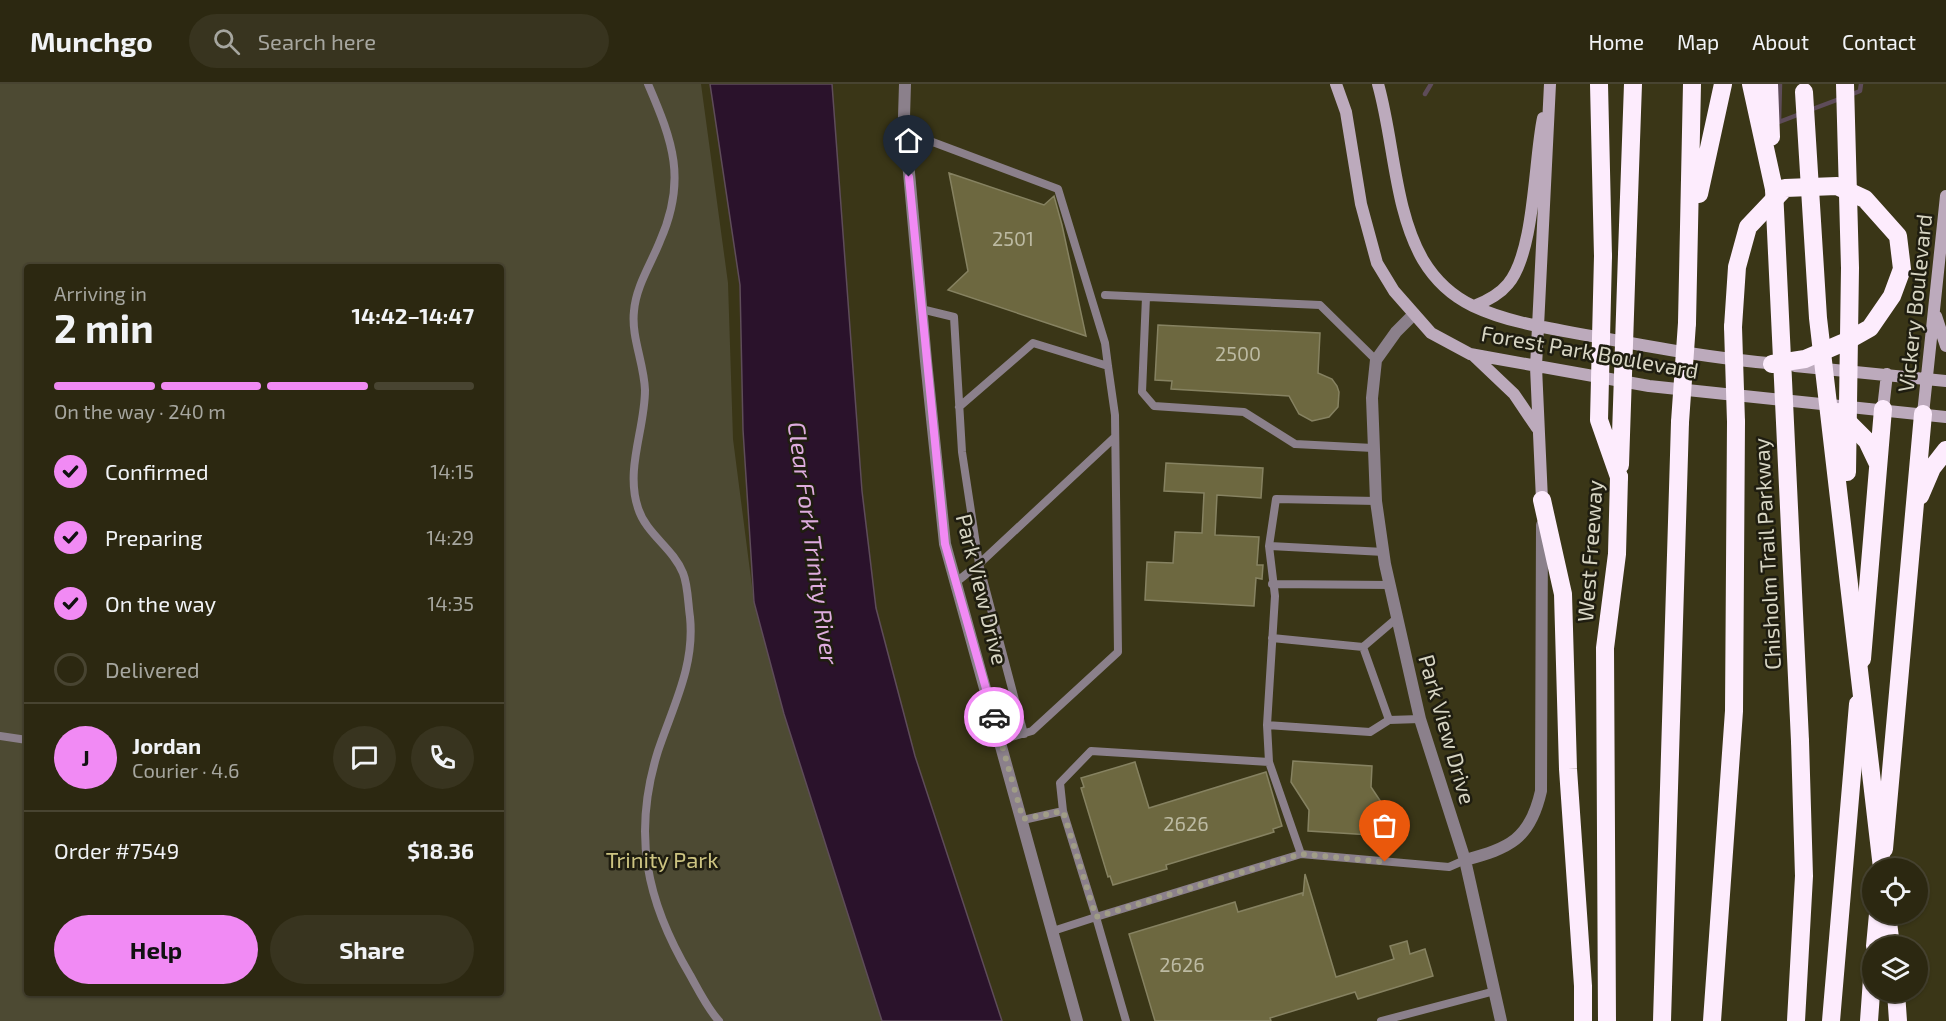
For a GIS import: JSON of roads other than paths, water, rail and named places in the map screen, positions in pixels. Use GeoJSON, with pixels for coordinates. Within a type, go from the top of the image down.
{"type":"FeatureCollection","features":[{"type":"Feature","properties":{"kind":"highway"},"geometry":{"type":"LineString","coordinates":[[1599,84],[1603,256],[1599,420],[1619,477]]}},
{"type":"Feature","properties":{"kind":"highway","name":"West Freeway"},"geometry":{"type":"LineString","coordinates":[[1607,1021],[1605,648],[1617,554],[1633,84]]}},
{"type":"Feature","properties":{"kind":"highway"},"geometry":{"type":"LineString","coordinates":[[1662,1021],[1680,422],[1687,323],[1690,231],[1692,84]]}},
{"type":"Feature","properties":{"kind":"highway"},"geometry":{"type":"LineString","coordinates":[[1690,231],[1723,84]]}},
{"type":"Feature","properties":{"kind":"highway"},"geometry":{"type":"LineString","coordinates":[[1751,84],[1774,189]]}},
{"type":"Feature","properties":{"kind":"highway","name":"Chisholm Trail Parkway"},"geometry":{"type":"LineString","coordinates":[[1768,84],[1800,741],[1804,876],[1796,1021]]}},
{"type":"Feature","properties":{"kind":"highway"},"geometry":{"type":"LineString","coordinates":[[1804,84],[1816,290],[1881,858]]}},
{"type":"Feature","properties":{"kind":"highway"},"geometry":{"type":"LineString","coordinates":[[1845,84],[1850,268],[1846,539]]}},
{"type":"Feature","properties":{"kind":"highway"},"geometry":{"type":"LineString","coordinates":[[1712,1021],[1734,711],[1736,422],[1733,327],[1737,267],[1748,227],[1785,188],[1837,186],[1865,199],[1898,236],[1902,269],[1892,296],[1870,328],[1847,341],[1805,359],[1772,364]]}},
{"type":"Feature","properties":{"kind":"highway"},"geometry":{"type":"LineString","coordinates":[[1824,404],[1845,416],[1856,427],[1867,441],[1877,462]]}},
{"type":"Feature","properties":{"kind":"highway"},"geometry":{"type":"LineString","coordinates":[[1832,1021],[1883,409]]}},
{"type":"Feature","properties":{"kind":"highway"},"geometry":{"type":"LineString","coordinates":[[1883,858],[1923,414]]}},
{"type":"Feature","properties":{"kind":"highway"},"geometry":{"type":"LineString","coordinates":[[1912,517],[1932,468],[1946,450]]}},
{"type":"Feature","properties":{"kind":"highway"},"geometry":{"type":"LineString","coordinates":[[1542,500],[1563,594],[1568,769],[1583,986],[1583,1021]]}},
{"type":"Feature","properties":{"kind":"highway"},"geometry":{"type":"LineString","coordinates":[[1869,1021],[1870,1002]]}},
{"type":"Feature","properties":{"kind":"highway"},"geometry":{"type":"LineString","coordinates":[[1897,1002],[1898,1021]]}},
{"type":"Feature","properties":{"kind":"main road","name":"Forest Park Boulevard"},"geometry":{"type":"LineString","coordinates":[[1336,84],[1346,112],[1361,204],[1377,263],[1394,291],[1431,333],[1470,354],[1649,386],[1946,417]]}},
{"type":"Feature","properties":{"kind":"main road","name":"Forest Park Boulevard"},"geometry":{"type":"LineString","coordinates":[[1378,84],[1393,145],[1403,208],[1416,245],[1433,275],[1444,287],[1474,306],[1537,326],[1667,350],[1772,364],[1946,381]]}},
{"type":"Feature","properties":{"kind":"main road"},"geometry":{"type":"LineString","coordinates":[[1474,306],[1488,300],[1507,285],[1521,257],[1550,84]]}},
{"type":"Feature","properties":{"kind":"main road","name":"West Freeway"},"geometry":{"type":"LineString","coordinates":[[1542,500],[1536,367],[1550,84]]}},
{"type":"Feature","properties":{"kind":"main road","name":"Vickery Boulevard"},"geometry":{"type":"LineString","coordinates":[[1923,414],[1946,196]]}},
{"type":"Feature","properties":{"kind":"main road"},"geometry":{"type":"LineString","coordinates":[[1934,306],[1946,346]]}},
{"type":"Feature","properties":{"kind":"main road"},"geometry":{"type":"LineString","coordinates":[[1470,354],[1514,394],[1538,428]]}},
{"type":"Feature","properties":{"kind":"main road"},"geometry":{"type":"LineString","coordinates":[[1883,409],[1887,374]]}},
{"type":"Feature","properties":{"kind":"street","name":"Park View Drive"},"geometry":{"type":"LineString","coordinates":[[905,84],[906,132],[921,309],[945,544],[1023,819],[1077,1021]]}},
{"type":"Feature","properties":{"kind":"street","name":"Park View Drive"},"geometry":{"type":"LineString","coordinates":[[1414,315],[1396,332],[1376,360],[1372,398],[1376,501],[1390,585],[1420,719],[1465,860],[1501,1021]]}},
{"type":"Feature","properties":{"kind":"street","name":"West Freeway"},"geometry":{"type":"LineString","coordinates":[[1465,860],[1502,849],[1519,838],[1536,814],[1541,791],[1542,500]]}},
{"type":"Feature","properties":{"kind":"lane"},"geometry":{"type":"LineString","coordinates":[[648,84],[668,131],[677,187],[661,239],[644,276],[634,312],[634,328],[644,370],[645,393],[633,473],[634,493],[646,525],[683,573],[691,644],[688,669],[649,782],[643,836],[654,899],[668,939],[719,1021]]}},
{"type":"Feature","properties":{"kind":"lane"},"geometry":{"type":"LineString","coordinates":[[906,132],[1058,189],[1105,343],[1115,437],[1119,652],[1032,731],[1001,740]]}},
{"type":"Feature","properties":{"kind":"lane"},"geometry":{"type":"LineString","coordinates":[[1105,295],[1320,305],[1376,360]]}},
{"type":"Feature","properties":{"kind":"lane"},"geometry":{"type":"LineString","coordinates":[[1146,297],[1142,392],[1154,406],[1244,412],[1295,444],[1373,448]]}},
{"type":"Feature","properties":{"kind":"lane"},"geometry":{"type":"LineString","coordinates":[[921,309],[954,317],[962,452],[979,564],[1024,734]]}},
{"type":"Feature","properties":{"kind":"lane"},"geometry":{"type":"LineString","coordinates":[[959,407],[1033,343],[1108,366]]}},
{"type":"Feature","properties":{"kind":"lane"},"geometry":{"type":"LineString","coordinates":[[955,583],[979,564],[1115,437]]}},
{"type":"Feature","properties":{"kind":"lane"},"geometry":{"type":"LineString","coordinates":[[1301,854],[1269,762],[1267,725],[1275,596],[1269,546],[1276,499],[1376,501]]}},
{"type":"Feature","properties":{"kind":"lane"},"geometry":{"type":"LineString","coordinates":[[1269,546],[1384,552]]}},
{"type":"Feature","properties":{"kind":"lane"},"geometry":{"type":"LineString","coordinates":[[1272,584],[1390,585]]}},
{"type":"Feature","properties":{"kind":"lane"},"geometry":{"type":"LineString","coordinates":[[1272,638],[1364,647],[1397,618]]}},
{"type":"Feature","properties":{"kind":"lane"},"geometry":{"type":"LineString","coordinates":[[1364,647],[1389,720]]}},
{"type":"Feature","properties":{"kind":"lane"},"geometry":{"type":"LineString","coordinates":[[1267,725],[1370,732],[1389,720],[1420,719]]}},
{"type":"Feature","properties":{"kind":"lane"},"geometry":{"type":"LineString","coordinates":[[0,736],[24,740]]}},
{"type":"Feature","properties":{"kind":"lane"},"geometry":{"type":"LineString","coordinates":[[1126,1021],[1063,811],[1060,783],[1091,751],[1269,762]]}},
{"type":"Feature","properties":{"kind":"lane"},"geometry":{"type":"LineString","coordinates":[[1023,819],[1063,811]]}},
{"type":"Feature","properties":{"kind":"lane"},"geometry":{"type":"LineString","coordinates":[[1053,931],[1301,854],[1449,867],[1465,860]]}},
{"type":"Feature","properties":{"kind":"lane"},"geometry":{"type":"LineString","coordinates":[[1381,1021],[1494,991]]}},
{"type":"Feature","properties":{"kind":"water","name":"Clear Fork Trinity River"},"geometry":{"type":"Polygon","coordinates":[[[710,84],[832,84],[862,491],[876,608],[915,756],[1002,1021],[882,1021],[784,714],[754,602],[743,430],[740,285],[710,84]]]}},
{"type":"Feature","properties":{"kind":"waterway"},"geometry":{"type":"LineString","coordinates":[[1425,94],[1431,84]]}},
{"type":"Feature","properties":{"kind":"waterway"},"geometry":{"type":"LineString","coordinates":[[1780,84],[1779,122],[1800,114]]}},
{"type":"Feature","properties":{"kind":"waterway"},"geometry":{"type":"LineString","coordinates":[[1850,95],[1860,91],[1861,84]]}},
{"type":"Feature","properties":{"kind":"waterway"},"geometry":{"type":"LineString","coordinates":[[1810,110],[1842,98]]}},
{"type":"Feature","properties":{"kind":"park label","name":"Trinity Park"},"geometry":{"type":"Point","coordinates":[662,859]}}]}
